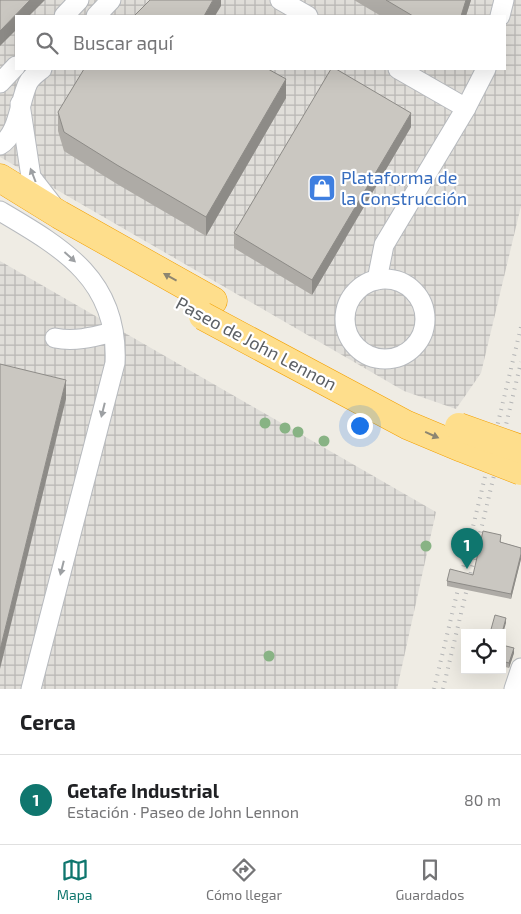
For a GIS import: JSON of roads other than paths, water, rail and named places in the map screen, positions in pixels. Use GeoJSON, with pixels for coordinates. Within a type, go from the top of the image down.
{"type":"FeatureCollection","features":[{"type":"Feature","properties":{"kind":"highway","name":"Paseo de John Lennon"},"geometry":{"type":"LineString","coordinates":[[0,178],[208,308],[407,424],[521,471]]}},
{"type":"Feature","properties":{"kind":"highway","name":"Paseo de John Lennon"},"geometry":{"type":"LineString","coordinates":[[0,199],[208,308],[412,408],[521,449]]}},
{"type":"Feature","properties":{"kind":"street"},"geometry":{"type":"LineString","coordinates":[[65,15],[79,0]]}},
{"type":"Feature","properties":{"kind":"street"},"geometry":{"type":"LineString","coordinates":[[97,15],[111,0]]}},
{"type":"Feature","properties":{"kind":"street"},"geometry":{"type":"LineString","coordinates":[[280,0],[306,15]]}},
{"type":"Feature","properties":{"kind":"street"},"geometry":{"type":"LineString","coordinates":[[500,15],[504,0]]}},
{"type":"Feature","properties":{"kind":"street"},"geometry":{"type":"LineString","coordinates":[[0,83],[15,67]]}},
{"type":"Feature","properties":{"kind":"street"},"geometry":{"type":"LineString","coordinates":[[0,146],[14,130],[20,104],[29,81],[41,70]]}},
{"type":"Feature","properties":{"kind":"street"},"geometry":{"type":"LineString","coordinates":[[400,70],[466,108]]}},
{"type":"Feature","properties":{"kind":"street"},"geometry":{"type":"LineString","coordinates":[[377,280],[384,245],[466,108],[485,70]]}},
{"type":"Feature","properties":{"kind":"street"},"geometry":{"type":"LineString","coordinates":[[20,104],[31,177],[60,214]]}},
{"type":"Feature","properties":{"kind":"street"},"geometry":{"type":"LineString","coordinates":[[0,211],[50,241],[76,262],[88,276],[104,301],[116,343],[115,363],[32,689]]}},
{"type":"Feature","properties":{"kind":"street"},"geometry":{"type":"LineString","coordinates":[[386,279],[403,283],[421,301],[425,314],[425,326],[417,344],[402,356],[389,360],[376,359],[369,356],[353,344],[347,334],[344,318],[347,305],[354,293],[364,285],[377,280],[386,279]]}},
{"type":"Feature","properties":{"kind":"street"},"geometry":{"type":"LineString","coordinates":[[54,338],[67,341],[78,340],[114,332]]}},
{"type":"Feature","properties":{"kind":"street"},"geometry":{"type":"LineString","coordinates":[[514,689],[521,668]]}},
{"type":"Feature","properties":{"kind":"railway"},"geometry":{"type":"LineString","coordinates":[[434,689],[521,327]]}},
{"type":"Feature","properties":{"kind":"railway"},"geometry":{"type":"LineString","coordinates":[[443,689],[521,362]]}},
{"type":"Feature","properties":{"kind":"place","name":"Plataforma de la Construcción"},"geometry":{"type":"Point","coordinates":[322,188]}},
{"type":"Feature","properties":{"kind":"place","name":"Getafe Industrial"},"geometry":{"type":"Point","coordinates":[467,569]}}]}
